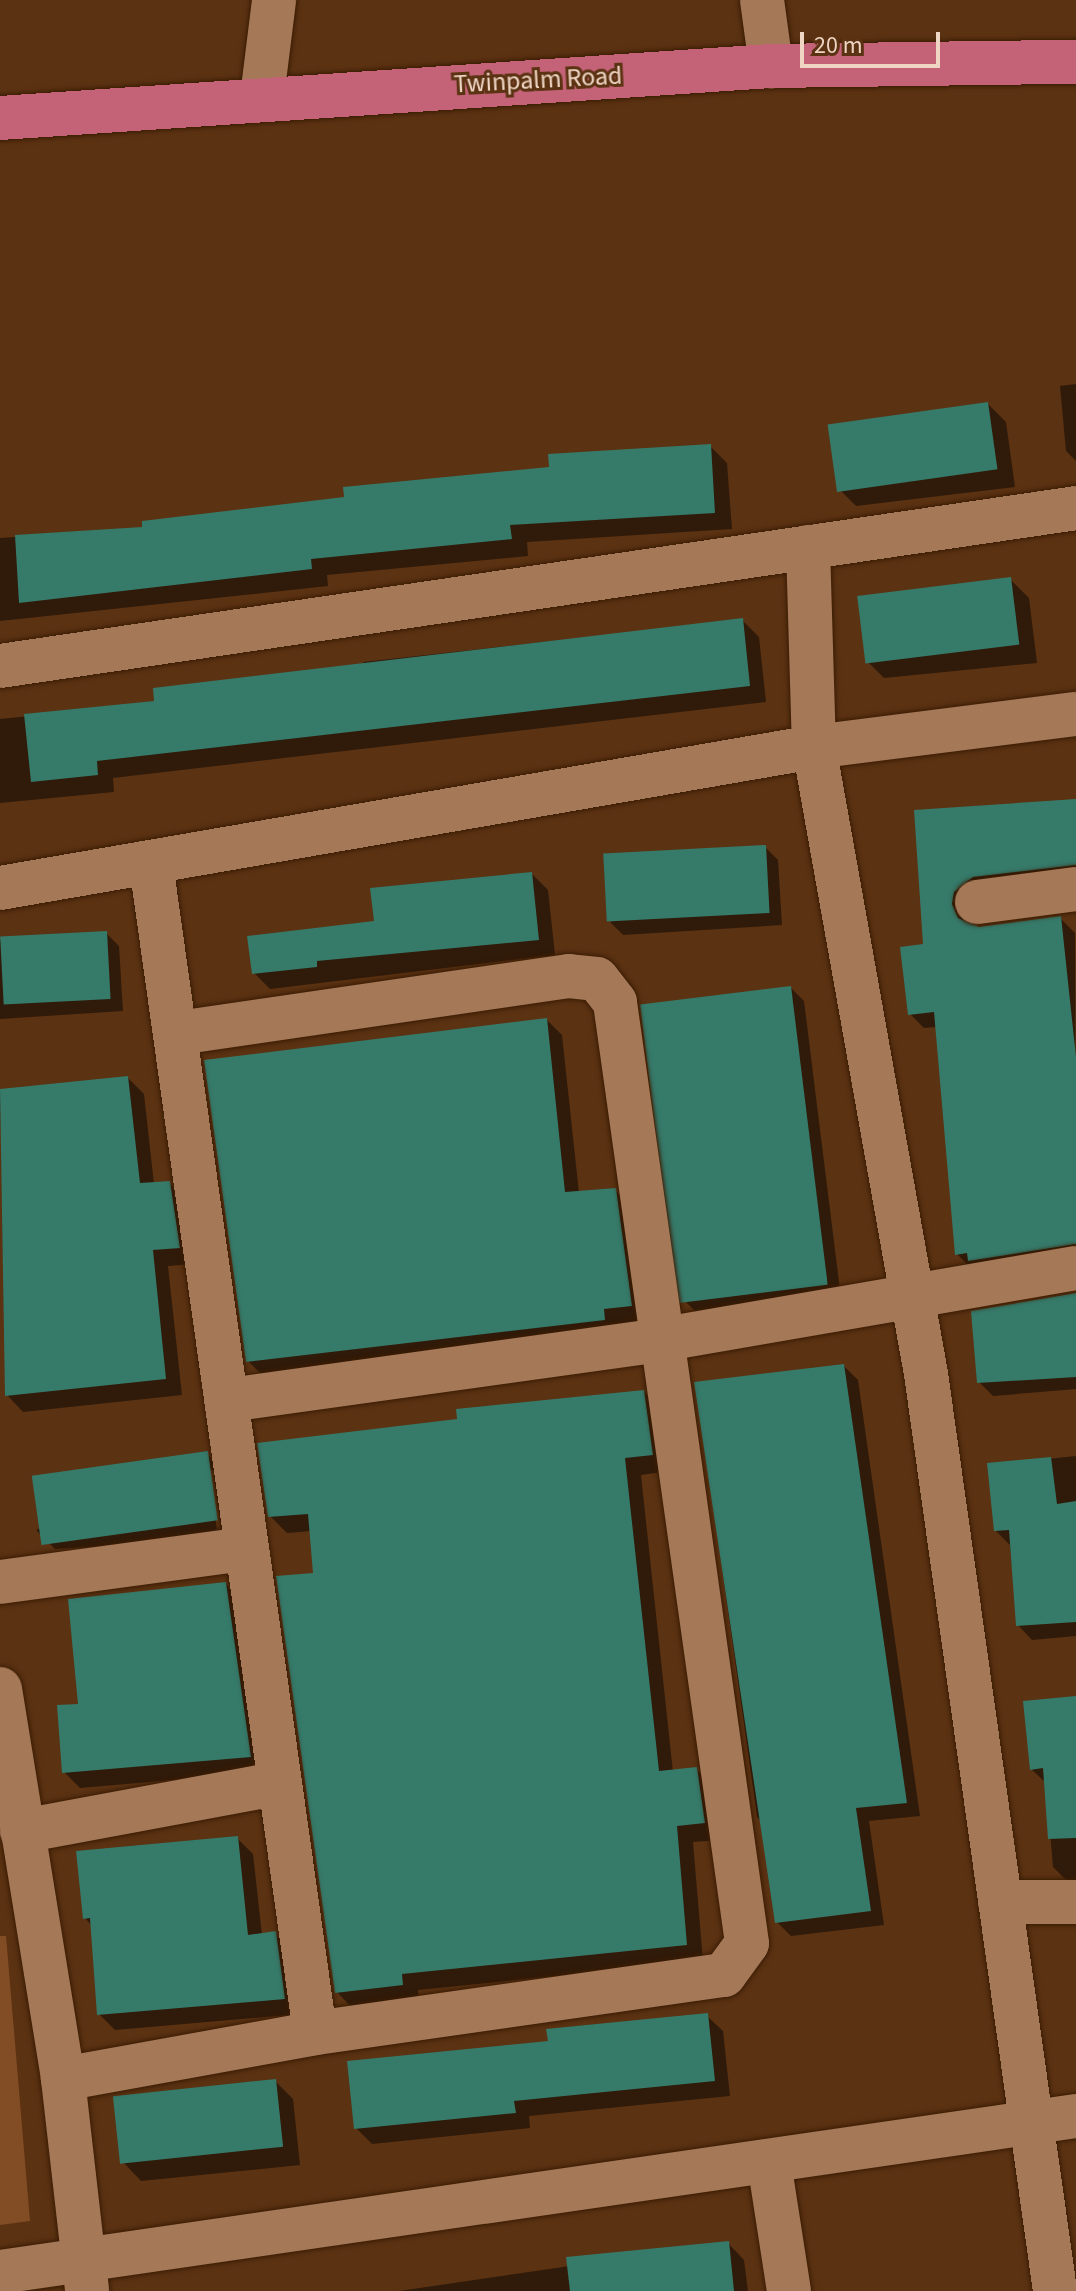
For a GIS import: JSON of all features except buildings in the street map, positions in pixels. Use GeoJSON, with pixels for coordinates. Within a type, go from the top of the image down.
{"type":"FeatureCollection","features":[{"type":"Feature","properties":{"kind":"main road","name":"Twinpalm Road"},"geometry":{"type":"LineString","coordinates":[[0,118],[262,97],[771,66],[1076,62]]}},
{"type":"Feature","properties":{"kind":"street"},"geometry":{"type":"LineString","coordinates":[[262,97],[274,0]]}},
{"type":"Feature","properties":{"kind":"street"},"geometry":{"type":"LineString","coordinates":[[762,0],[771,66]]}},
{"type":"Feature","properties":{"kind":"street"},"geometry":{"type":"LineString","coordinates":[[0,666],[1076,508]]}},
{"type":"Feature","properties":{"kind":"street"},"geometry":{"type":"LineString","coordinates":[[808,547],[814,747],[911,1294],[1000,1902],[1028,2125],[1055,2291]]}},
{"type":"Feature","properties":{"kind":"street"},"geometry":{"type":"LineString","coordinates":[[0,888],[814,747],[1076,714]]}},
{"type":"Feature","properties":{"kind":"street"},"geometry":{"type":"LineString","coordinates":[[151,864],[229,1400],[243,1549],[275,1784],[315,2033]]}},
{"type":"Feature","properties":{"kind":"street"},"geometry":{"type":"LineString","coordinates":[[977,902],[1076,889]]}},
{"type":"Feature","properties":{"kind":"street"},"geometry":{"type":"LineString","coordinates":[[63,2079],[315,2033],[724,1975],[739,1961],[747,1943],[659,1340],[615,1002],[597,979],[569,976],[178,1033]]}},
{"type":"Feature","properties":{"kind":"street"},"geometry":{"type":"LineString","coordinates":[[229,1400],[659,1340],[911,1294],[1076,1268]]}},
{"type":"Feature","properties":{"kind":"street"},"geometry":{"type":"LineString","coordinates":[[0,1582],[243,1549]]}},
{"type":"Feature","properties":{"kind":"street"},"geometry":{"type":"LineString","coordinates":[[0,1689],[63,2079],[84,2275]]}},
{"type":"Feature","properties":{"kind":"street"},"geometry":{"type":"LineString","coordinates":[[22,1831],[275,1784]]}},
{"type":"Feature","properties":{"kind":"street"},"geometry":{"type":"LineString","coordinates":[[1000,1902],[1076,1902]]}},
{"type":"Feature","properties":{"kind":"street"},"geometry":{"type":"LineString","coordinates":[[0,2272],[84,2275],[769,2162],[1076,2116]]}},
{"type":"Feature","properties":{"kind":"street"},"geometry":{"type":"LineString","coordinates":[[769,2162],[789,2291]]}},
{"type":"Feature","properties":{"kind":"shaded area"},"geometry":{"type":"Polygon","coordinates":[[[0,1936],[6,1936],[30,2221],[0,2225],[0,1936]]]}}]}
